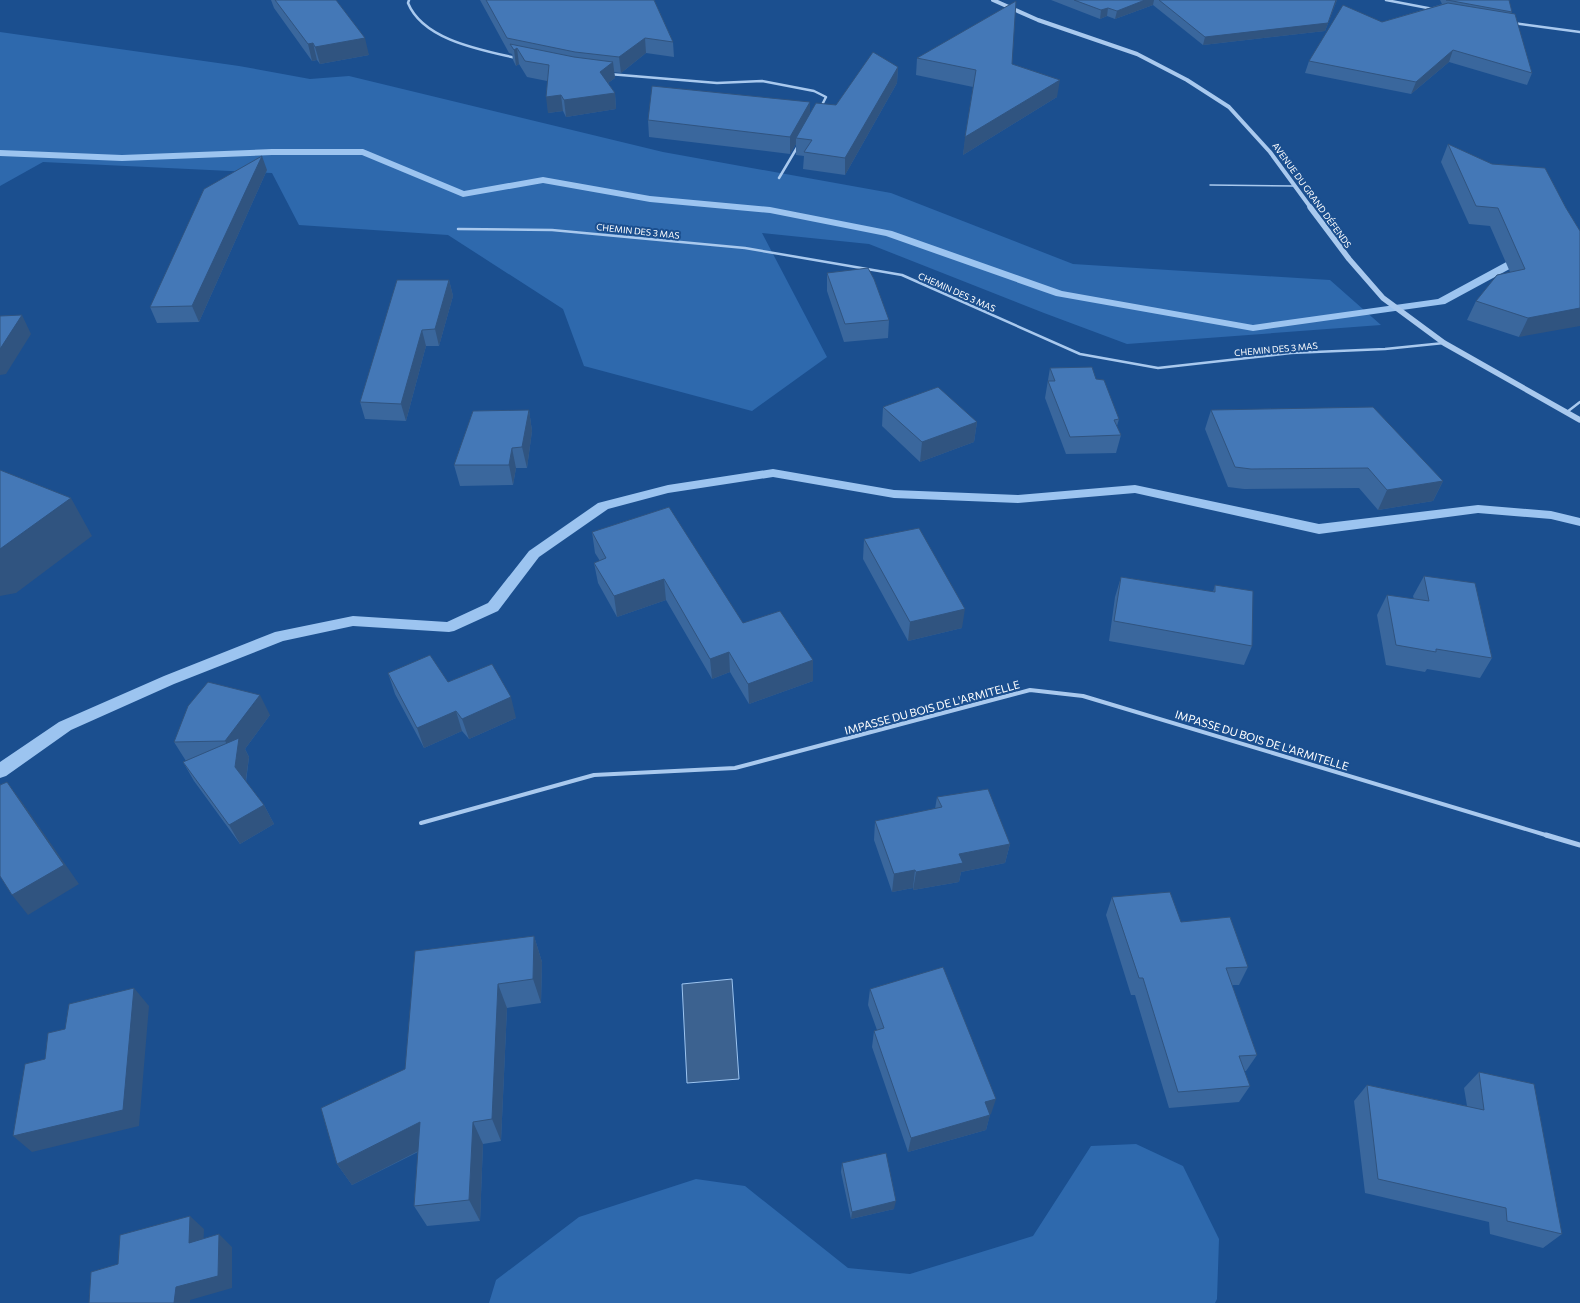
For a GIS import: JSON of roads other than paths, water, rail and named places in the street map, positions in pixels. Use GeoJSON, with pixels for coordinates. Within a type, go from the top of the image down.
{"type":"FeatureCollection","features":[{"type":"Feature","properties":{"kind":"street"},"geometry":{"type":"LineString","coordinates":[[409,0],[408,3],[416,18],[440,34],[489,52],[518,58]]}},
{"type":"Feature","properties":{"kind":"street","name":"AVENUE DU GRAND DÉFENDS"},"geometry":{"type":"LineString","coordinates":[[993,0],[1038,20],[1137,54],[1187,80],[1229,107],[1270,152],[1349,259],[1383,298],[1444,343],[1580,420]]}},
{"type":"Feature","properties":{"kind":"street"},"geometry":{"type":"LineString","coordinates":[[1386,0],[1439,10]]}},
{"type":"Feature","properties":{"kind":"street"},"geometry":{"type":"LineString","coordinates":[[1506,22],[1580,32]]}},
{"type":"Feature","properties":{"kind":"street"},"geometry":{"type":"LineString","coordinates":[[604,74],[716,83],[762,82],[814,91],[826,97],[819,110]]}},
{"type":"Feature","properties":{"kind":"street"},"geometry":{"type":"LineString","coordinates":[[779,178],[801,142]]}},
{"type":"Feature","properties":{"kind":"street","name":"IMPASSE DU BOIS DE L'ARMITELLE"},"geometry":{"type":"LineString","coordinates":[[421,822],[594,775],[734,768],[1030,690],[1083,696],[1580,845]]}},
{"type":"Feature","properties":{"kind":"lane"},"geometry":{"type":"LineString","coordinates":[[1210,185],[1294,186]]}},
{"type":"Feature","properties":{"kind":"lane","name":"CHEMIN DES 3 MAS"},"geometry":{"type":"LineString","coordinates":[[458,229],[552,230],[745,248],[902,275],[1080,354],[1158,368],[1291,353],[1385,349],[1444,343]]}},
{"type":"Feature","properties":{"kind":"lane"},"geometry":{"type":"LineString","coordinates":[[1567,412],[1580,402]]}},
{"type":"Feature","properties":{"kind":"waterway"},"geometry":{"type":"LineString","coordinates":[[0,153],[122,158],[272,152],[363,152],[463,194],[543,180],[650,199],[770,210],[888,233],[1060,294],[1253,328],[1441,302],[1514,262],[1525,260]]}},
{"type":"Feature","properties":{"kind":"waterway"},"geometry":{"type":"LineString","coordinates":[[0,771],[65,726],[169,680],[280,636],[353,621],[449,627],[493,607],[534,554],[603,506],[668,489],[773,473],[894,494],[1018,499],[1135,489],[1319,529],[1478,509],[1551,515],[1580,522]]}}]}
